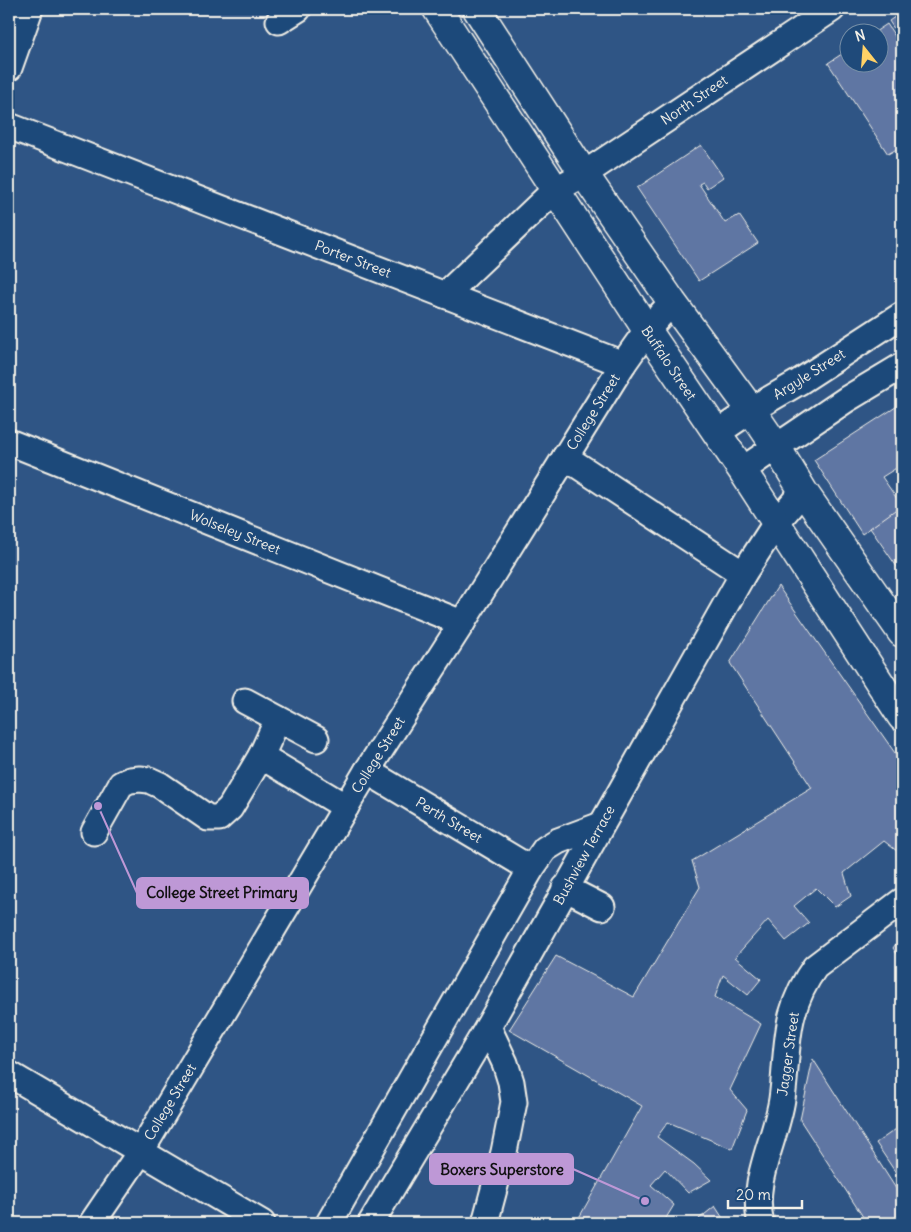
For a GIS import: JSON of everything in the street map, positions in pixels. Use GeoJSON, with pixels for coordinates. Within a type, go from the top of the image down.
{"type":"FeatureCollection","features":[{"type":"Feature","properties":{"kind":"main road","name":"Buffalo Street"},"geometry":{"type":"LineString","coordinates":[[437,9],[646,330],[742,470],[902,717]]}},
{"type":"Feature","properties":{"kind":"main road"},"geometry":{"type":"LineString","coordinates":[[477,9],[584,174],[672,302],[751,410],[803,491],[902,633]]}},
{"type":"Feature","properties":{"kind":"street"},"geometry":{"type":"LineString","coordinates":[[9,68],[30,9]]}},
{"type":"Feature","properties":{"kind":"street","name":"North Street"},"geometry":{"type":"LineString","coordinates":[[445,295],[555,190],[584,174],[832,9]]}},
{"type":"Feature","properties":{"kind":"street","name":"Porter Street"},"geometry":{"type":"LineString","coordinates":[[9,126],[623,364]]}},
{"type":"Feature","properties":{"kind":"street"},"geometry":{"type":"LineString","coordinates":[[623,364],[646,330],[672,302]]}},
{"type":"Feature","properties":{"kind":"street","name":"Argyle Street"},"geometry":{"type":"LineString","coordinates":[[717,433],[902,315]]}},
{"type":"Feature","properties":{"kind":"street","name":"College Street"},"geometry":{"type":"LineString","coordinates":[[92,1223],[141,1151],[367,770],[462,623],[623,364]]}},
{"type":"Feature","properties":{"kind":"street"},"geometry":{"type":"LineString","coordinates":[[742,470],[902,366]]}},
{"type":"Feature","properties":{"kind":"street","name":"Wolseley Street"},"geometry":{"type":"LineString","coordinates":[[9,442],[462,623]]}},
{"type":"Feature","properties":{"kind":"street"},"geometry":{"type":"LineString","coordinates":[[565,457],[743,574]]}},
{"type":"Feature","properties":{"kind":"street","name":"Bushview Terrace"},"geometry":{"type":"LineString","coordinates":[[371,1223],[488,1027],[743,574],[776,523],[803,491]]}},
{"type":"Feature","properties":{"kind":"street"},"geometry":{"type":"LineString","coordinates":[[245,701],[316,739]]}},
{"type":"Feature","properties":{"kind":"street"},"geometry":{"type":"LineString","coordinates":[[94,832],[121,784],[130,780],[149,780],[160,785],[208,818],[219,818],[230,808],[261,756],[278,719]]}},
{"type":"Feature","properties":{"kind":"street"},"geometry":{"type":"LineString","coordinates":[[261,756],[346,807]]}},
{"type":"Feature","properties":{"kind":"street","name":"Perth Street"},"geometry":{"type":"LineString","coordinates":[[367,770],[532,869]]}},
{"type":"Feature","properties":{"kind":"street"},"geometry":{"type":"LineString","coordinates":[[329,1223],[545,849],[558,841],[601,825]]}},
{"type":"Feature","properties":{"kind":"street"},"geometry":{"type":"LineString","coordinates":[[566,888],[602,907]]}},
{"type":"Feature","properties":{"kind":"street","name":"Jagger Street"},"geometry":{"type":"LineString","coordinates":[[761,1223],[758,1213],[761,1180],[782,1101],[792,1017],[804,981],[815,967],[902,902]]}},
{"type":"Feature","properties":{"kind":"street"},"geometry":{"type":"LineString","coordinates":[[485,1223],[504,1152],[514,1102],[511,1082],[505,1063],[488,1027]]}},
{"type":"Feature","properties":{"kind":"street"},"geometry":{"type":"LineString","coordinates":[[9,1074],[262,1223]]}},
{"type":"Feature","properties":{"kind":"building"},"geometry":{"type":"Polygon","coordinates":[[[902,12],[902,41],[889,21],[902,12]]]}},
{"type":"Feature","properties":{"kind":"building"},"geometry":{"type":"Polygon","coordinates":[[[888,26],[902,47],[902,146],[888,154],[828,63],[838,56],[838,72],[888,72],[888,26]]]}},
{"type":"Feature","properties":{"kind":"building"},"geometry":{"type":"Polygon","coordinates":[[[701,145],[723,177],[707,188],[703,182],[699,184],[725,223],[739,215],[758,243],[699,281],[637,188],[701,145]]]}},
{"type":"Feature","properties":{"kind":"building"},"geometry":{"type":"Polygon","coordinates":[[[902,403],[902,472],[898,467],[882,477],[902,506],[862,534],[814,460],[902,403]]]}},
{"type":"Feature","properties":{"kind":"building"},"geometry":{"type":"Polygon","coordinates":[[[902,505],[902,574],[870,528],[902,505]]]}},
{"type":"Feature","properties":{"kind":"building"},"geometry":{"type":"Polygon","coordinates":[[[778,586],[902,763],[902,855],[884,841],[844,873],[851,896],[835,907],[816,888],[794,906],[809,923],[786,941],[768,920],[735,957],[761,979],[748,995],[723,975],[715,997],[761,1024],[730,1090],[747,1110],[732,1149],[668,1122],[657,1137],[694,1164],[711,1180],[688,1193],[665,1169],[651,1185],[674,1205],[663,1223],[576,1223],[642,1106],[509,1030],[556,956],[634,997],[700,887],[692,861],[812,788],[730,663],[778,586]]]}},
{"type":"Feature","properties":{"kind":"building"},"geometry":{"type":"Polygon","coordinates":[[[902,935],[902,961],[893,948],[902,935]]]}},
{"type":"Feature","properties":{"kind":"building"},"geometry":{"type":"Polygon","coordinates":[[[813,1059],[902,1198],[902,1223],[867,1223],[800,1120],[813,1059]]]}},
{"type":"Feature","properties":{"kind":"building"},"geometry":{"type":"Polygon","coordinates":[[[902,1125],[902,1177],[900,1179],[876,1143],[902,1125]]]}},
{"type":"Feature","properties":{"kind":"building"},"geometry":{"type":"Polygon","coordinates":[[[715,1206],[726,1223],[701,1223],[699,1219],[715,1206]]]}},
{"type":"Feature","properties":{"kind":"place","name":"College Street Primary"},"geometry":{"type":"Point","coordinates":[98,806]}},
{"type":"Feature","properties":{"kind":"place","name":"Boxers Superstore"},"geometry":{"type":"Point","coordinates":[645,1201]}}]}
